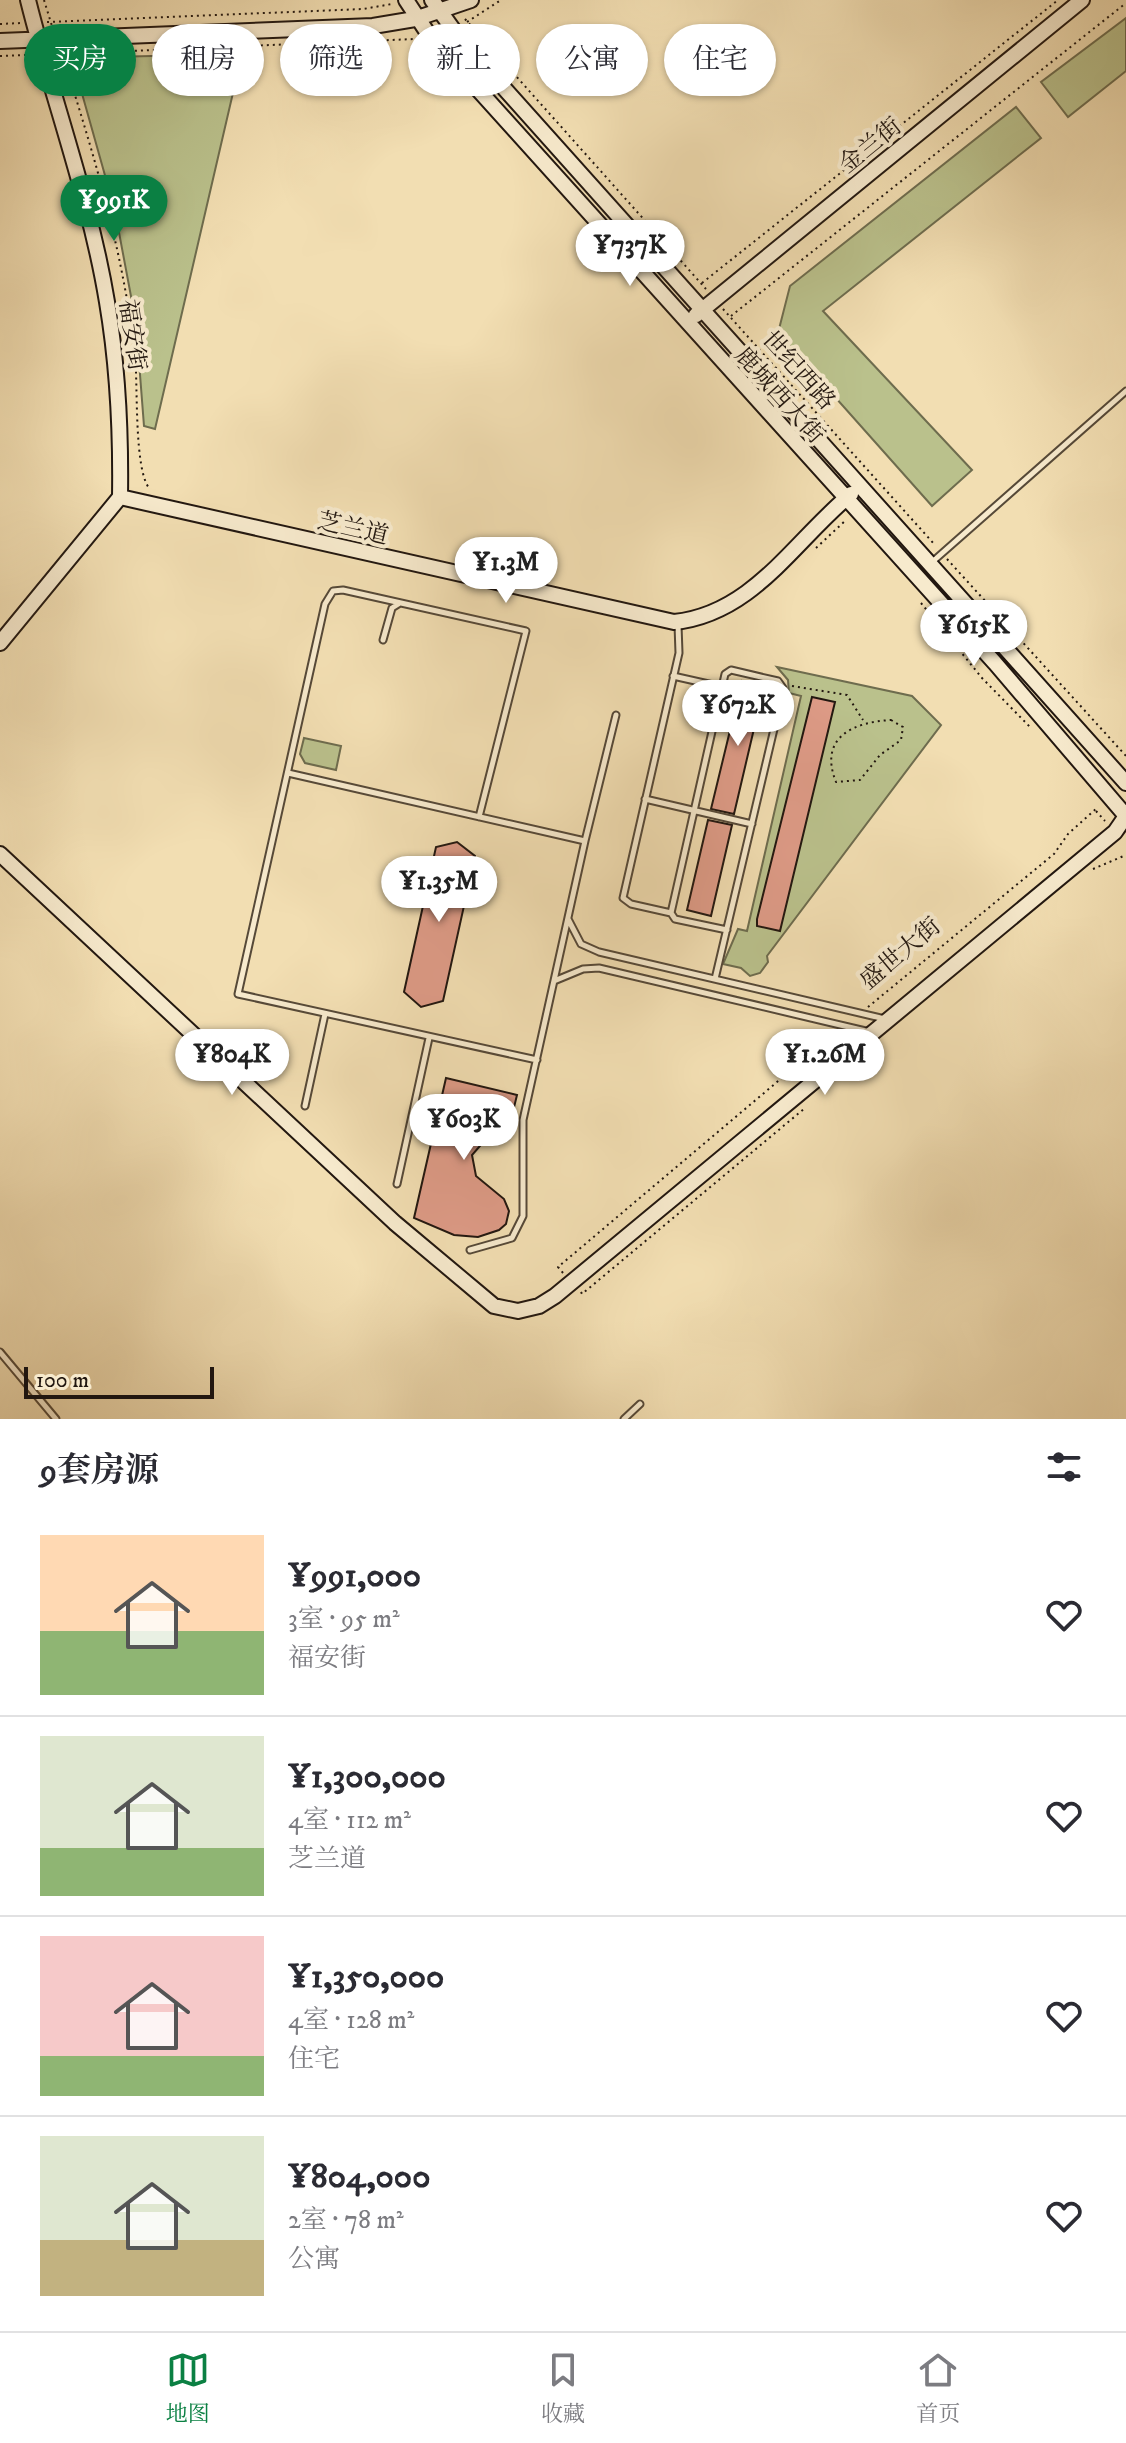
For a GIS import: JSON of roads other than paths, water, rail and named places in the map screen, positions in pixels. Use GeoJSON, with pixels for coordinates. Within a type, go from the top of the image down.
{"type":"FeatureCollection","features":[{"type":"Feature","properties":{"kind":"street","name":"福安街"},"geometry":{"type":"LineString","coordinates":[[28,0],[34,24]]}},
{"type":"Feature","properties":{"kind":"street"},"geometry":{"type":"LineString","coordinates":[[136,35],[373,26],[418,18],[436,6],[457,7],[471,0]]}},
{"type":"Feature","properties":{"kind":"street","name":"金兰街"},"geometry":{"type":"LineString","coordinates":[[687,323],[1082,0]]}},
{"type":"Feature","properties":{"kind":"street","name":"鹿城西大街"},"geometry":{"type":"LineString","coordinates":[[403,1],[687,323],[995,663],[1126,816]]}},
{"type":"Feature","properties":{"kind":"street","name":"鹿城西大街"},"geometry":{"type":"LineString","coordinates":[[436,6],[460,39],[850,475],[936,558],[1126,783]]}},
{"type":"Feature","properties":{"kind":"street"},"geometry":{"type":"LineString","coordinates":[[0,41],[24,40]]}},
{"type":"Feature","properties":{"kind":"street","name":"福安街"},"geometry":{"type":"LineString","coordinates":[[54,96],[89,219],[107,300],[118,377],[120,497]]}},
{"type":"Feature","properties":{"kind":"street","name":"芝兰道"},"geometry":{"type":"LineString","coordinates":[[120,497],[623,613],[677,621],[714,614],[752,590],[848,503],[861,486]]}},
{"type":"Feature","properties":{"kind":"street"},"geometry":{"type":"LineString","coordinates":[[0,643],[120,497]]}},
{"type":"Feature","properties":{"kind":"street","name":"盛世大街"},"geometry":{"type":"LineString","coordinates":[[0,854],[395,1223],[494,1306],[518,1311],[539,1306],[571,1282],[1115,832],[1126,816]]}},
{"type":"Feature","properties":{"kind":"lane"},"geometry":{"type":"LineString","coordinates":[[936,558],[1126,391]]}},
{"type":"Feature","properties":{"kind":"lane"},"geometry":{"type":"LineString","coordinates":[[479,817],[526,631],[343,590],[329,594],[238,994],[537,1060]]}},
{"type":"Feature","properties":{"kind":"lane"},"geometry":{"type":"LineString","coordinates":[[383,640],[392,608],[401,603]]}},
{"type":"Feature","properties":{"kind":"lane"},"geometry":{"type":"LineString","coordinates":[[677,621],[679,653],[623,898],[631,904],[671,913],[675,919],[727,930]]}},
{"type":"Feature","properties":{"kind":"lane"},"geometry":{"type":"LineString","coordinates":[[671,913],[725,674],[731,670],[783,685],[715,979]]}},
{"type":"Feature","properties":{"kind":"lane"},"geometry":{"type":"LineString","coordinates":[[673,676],[722,687]]}},
{"type":"Feature","properties":{"kind":"lane"},"geometry":{"type":"LineString","coordinates":[[470,1250],[502,1244],[519,1230],[523,1216],[520,1139],[585,841],[616,715]]}},
{"type":"Feature","properties":{"kind":"lane"},"geometry":{"type":"LineString","coordinates":[[288,773],[585,841]]}},
{"type":"Feature","properties":{"kind":"lane"},"geometry":{"type":"LineString","coordinates":[[645,799],[752,824]]}},
{"type":"Feature","properties":{"kind":"lane"},"geometry":{"type":"LineString","coordinates":[[568,919],[576,937],[588,948],[890,1020]]}},
{"type":"Feature","properties":{"kind":"lane"},"geometry":{"type":"LineString","coordinates":[[554,981],[583,969],[599,968],[874,1033]]}},
{"type":"Feature","properties":{"kind":"lane"},"geometry":{"type":"LineString","coordinates":[[305,1106],[325,1014]]}},
{"type":"Feature","properties":{"kind":"lane"},"geometry":{"type":"LineString","coordinates":[[397,1184],[429,1038]]}},
{"type":"Feature","properties":{"kind":"lane"},"geometry":{"type":"LineString","coordinates":[[0,1352],[56,1419]]}},
{"type":"Feature","properties":{"kind":"lane"},"geometry":{"type":"LineString","coordinates":[[624,1419],[640,1404]]}}]}
